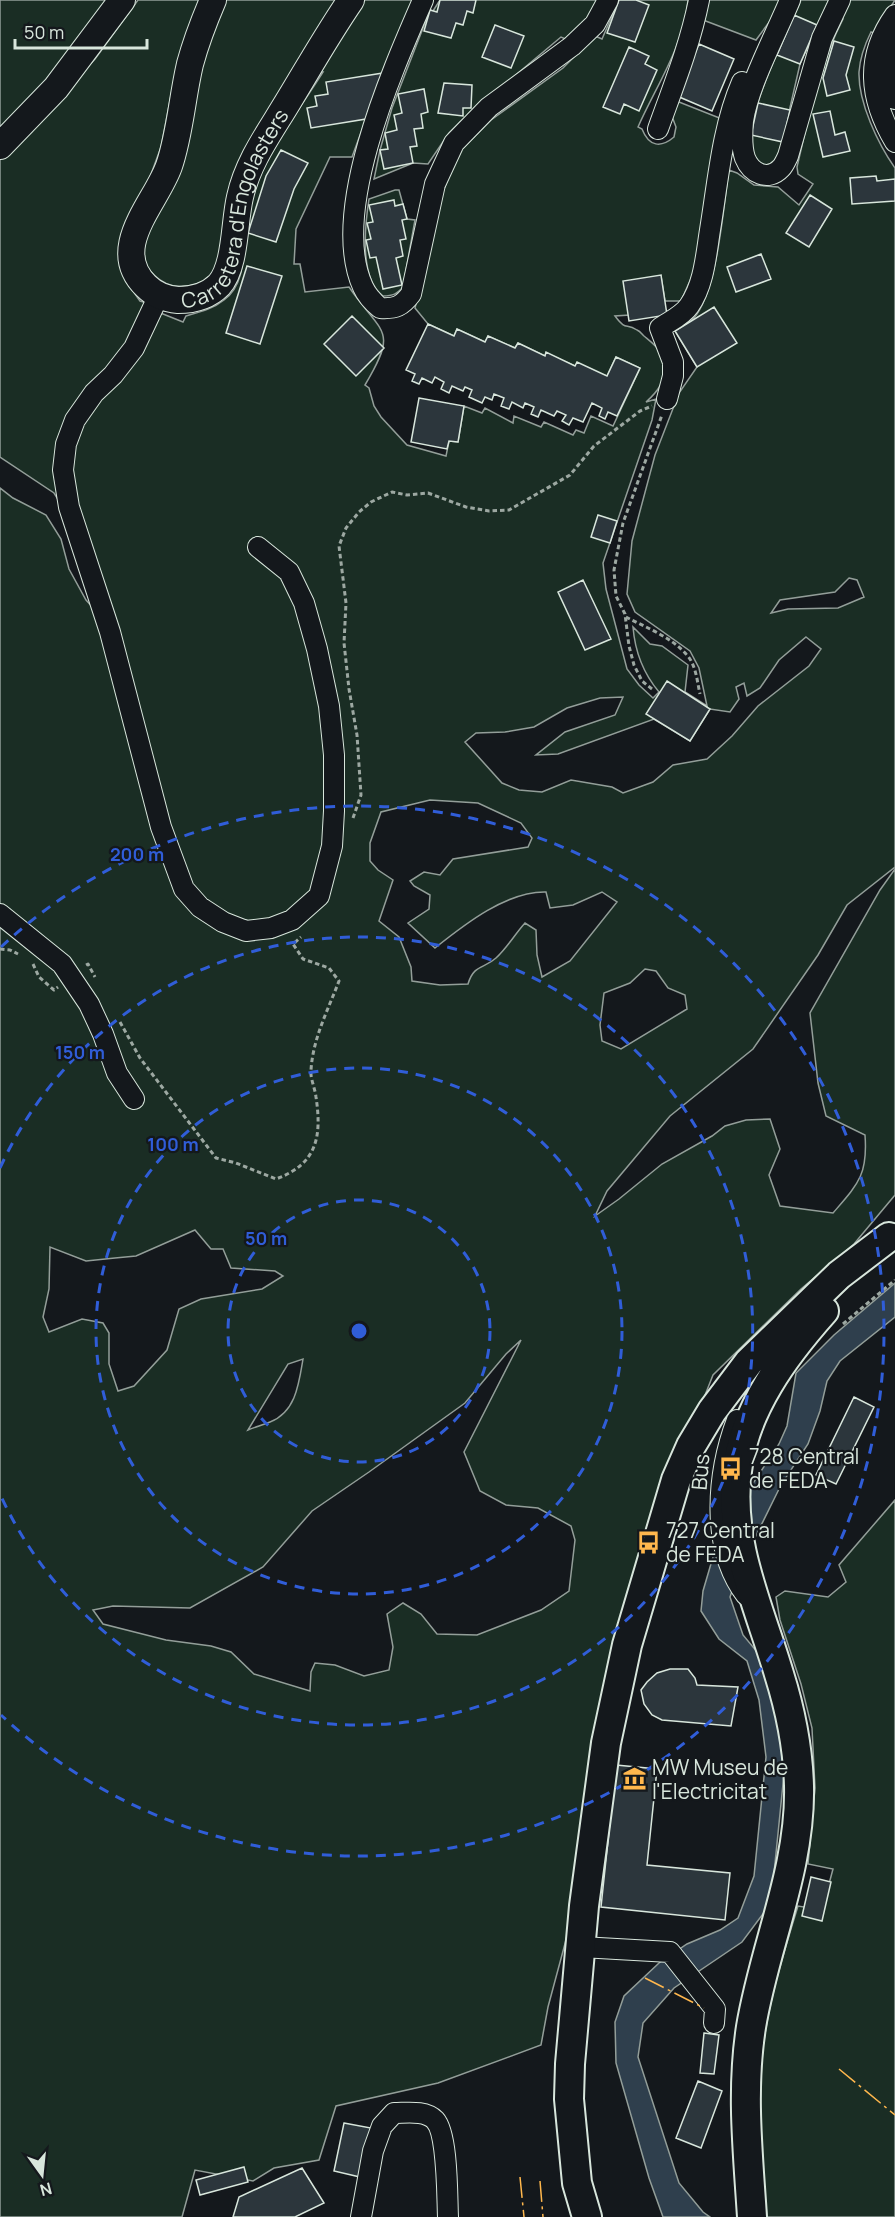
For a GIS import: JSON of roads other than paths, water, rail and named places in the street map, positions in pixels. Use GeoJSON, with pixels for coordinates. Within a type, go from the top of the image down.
{"type":"FeatureCollection","features":[{"type":"Feature","properties":{"kind":"highway"},"geometry":{"type":"LineString","coordinates":[[752,2217],[745,2111],[747,2065],[752,2026],[768,1950],[794,1855],[799,1786],[791,1719],[779,1673],[744,1568],[728,1500],[748,1428],[784,1359],[801,1337],[862,1272],[892,1234]]}},
{"type":"Feature","properties":{"kind":"highway"},"geometry":{"type":"LineString","coordinates":[[587,2217],[577,2182],[569,2099],[584,1906],[606,1743],[627,1645],[676,1480],[691,1446],[712,1411],[748,1362],[839,1275],[892,1234]]}},
{"type":"Feature","properties":{"kind":"highway"},"geometry":{"type":"LineString","coordinates":[[569,2099],[598,2205],[604,2217]]}},
{"type":"Feature","properties":{"kind":"main road"},"geometry":{"type":"LineString","coordinates":[[0,146],[56,88],[122,0]]}},
{"type":"Feature","properties":{"kind":"main road","name":"Carretera d'Engolasters"},"geometry":{"type":"LineString","coordinates":[[213,0],[193,56],[168,167],[134,232],[131,249],[139,279],[152,292],[167,299],[189,300],[201,297],[224,278],[231,261],[240,196],[254,156],[351,0]]}},
{"type":"Feature","properties":{"kind":"street"},"geometry":{"type":"LineString","coordinates":[[423,0],[380,106],[364,156],[354,214],[352,249],[357,270],[366,293],[380,308],[393,309],[403,305],[411,294],[435,184],[454,143],[489,107],[572,46],[594,24],[608,0]]}},
{"type":"Feature","properties":{"kind":"street"},"geometry":{"type":"LineString","coordinates":[[658,129],[688,45],[699,0]]}},
{"type":"Feature","properties":{"kind":"street"},"geometry":{"type":"LineString","coordinates":[[790,0],[767,53],[743,119],[742,144],[745,158],[751,170],[762,175],[772,174],[782,168],[788,156],[822,38],[840,0]]}},
{"type":"Feature","properties":{"kind":"street"},"geometry":{"type":"LineString","coordinates":[[895,15],[876,52],[873,78],[881,112],[895,142]]}},
{"type":"Feature","properties":{"kind":"street"},"geometry":{"type":"LineString","coordinates":[[895,43],[890,56],[888,75],[895,99]]}},
{"type":"Feature","properties":{"kind":"street"},"geometry":{"type":"LineString","coordinates":[[667,399],[673,376],[672,362],[660,328],[680,316],[697,292],[704,267],[729,119],[749,64],[755,55],[767,53]]}},
{"type":"Feature","properties":{"kind":"street"},"geometry":{"type":"LineString","coordinates":[[159,295],[134,348],[113,375],[94,393],[75,420],[66,444],[63,470],[69,507],[110,632],[161,826],[184,889],[200,907],[223,922],[246,931],[271,928],[291,920],[319,896],[332,846],[334,811],[334,755],[328,706],[317,649],[304,603],[289,572],[258,548]]}},
{"type":"Feature","properties":{"kind":"street"},"geometry":{"type":"LineString","coordinates":[[0,914],[62,964],[89,1004],[117,1073],[134,1099]]}},
{"type":"Feature","properties":{"kind":"street"},"geometry":{"type":"LineString","coordinates":[[581,1947],[670,1952],[715,2016]]}},
{"type":"Feature","properties":{"kind":"street"},"geometry":{"type":"LineString","coordinates":[[361,2217],[373,2151],[382,2126],[394,2113],[421,2113],[435,2121],[443,2140],[448,2217]]}},
{"type":"Feature","properties":{"kind":"water"},"geometry":{"type":"Polygon","coordinates":[[[895,1283],[895,1317],[840,1361],[827,1381],[820,1411],[808,1444],[781,1485],[740,1568],[730,1597],[743,1635],[763,1659],[777,1708],[784,1774],[771,1903],[742,1942],[674,1988],[643,2023],[638,2057],[679,2183],[703,2212],[710,2217],[663,2217],[649,2178],[616,2063],[615,2022],[624,1996],[659,1963],[687,1944],[720,1930],[738,1918],[754,1876],[766,1757],[759,1700],[747,1661],[719,1639],[701,1611],[703,1591],[720,1533],[779,1444],[787,1426],[796,1373],[834,1335],[895,1283]]]}},
{"type":"Feature","properties":{"kind":"place","name":"728 Central de FEDA"},"geometry":{"type":"Point","coordinates":[731,1468]}},
{"type":"Feature","properties":{"kind":"place","name":"727 Central de FEDA"},"geometry":{"type":"Point","coordinates":[648,1542]}},
{"type":"Feature","properties":{"kind":"place","name":"MW Museu de l'Electricitat"},"geometry":{"type":"Point","coordinates":[634,1779]}}]}
